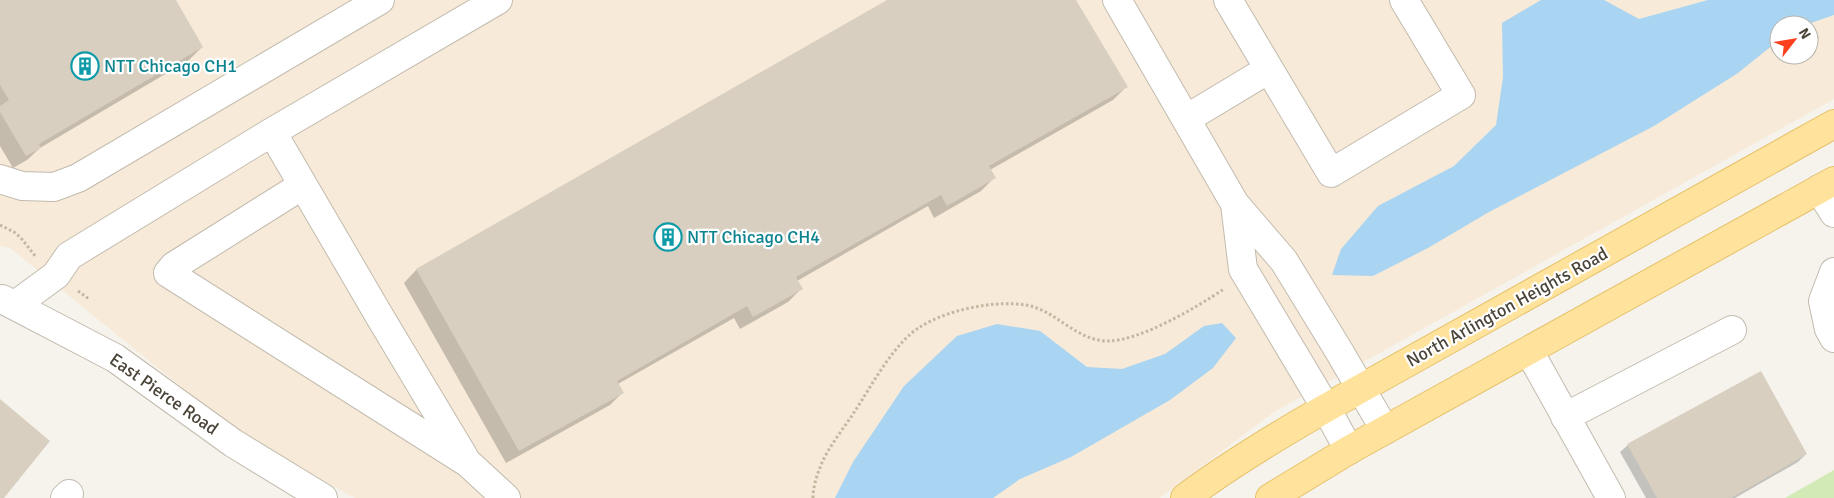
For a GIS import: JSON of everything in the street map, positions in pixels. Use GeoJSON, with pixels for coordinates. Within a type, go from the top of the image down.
{"type":"FeatureCollection","features":[{"type":"Feature","properties":{"kind":"main road","name":"North Arlington Heights Road"},"geometry":{"type":"LineString","coordinates":[[1185,498],[1253,450],[1360,388],[1834,124]]}},
{"type":"Feature","properties":{"kind":"main road"},"geometry":{"type":"LineString","coordinates":[[1270,498],[1349,450],[1827,185]]}},
{"type":"Feature","properties":{"kind":"street"},"geometry":{"type":"LineString","coordinates":[[0,179],[22,186],[54,187],[78,178],[380,0]]}},
{"type":"Feature","properties":{"kind":"street"},"geometry":{"type":"LineString","coordinates":[[8,301],[56,275],[69,256],[272,132],[498,0]]}},
{"type":"Feature","properties":{"kind":"street"},"geometry":{"type":"LineString","coordinates":[[1117,0],[1235,204],[1284,261],[1385,430]]}},
{"type":"Feature","properties":{"kind":"street"},"geometry":{"type":"LineString","coordinates":[[1228,0],[1331,172],[1461,95],[1404,0]]}},
{"type":"Feature","properties":{"kind":"street"},"geometry":{"type":"LineString","coordinates":[[1186,119],[1269,69]]}},
{"type":"Feature","properties":{"kind":"street"},"geometry":{"type":"LineString","coordinates":[[272,132],[468,463]]}},
{"type":"Feature","properties":{"kind":"street"},"geometry":{"type":"LineString","coordinates":[[1827,185],[1834,213]]}},
{"type":"Feature","properties":{"kind":"street"},"geometry":{"type":"LineString","coordinates":[[303,186],[174,266],[168,273],[468,463],[506,498]]}},
{"type":"Feature","properties":{"kind":"street"},"geometry":{"type":"LineString","coordinates":[[1235,204],[1243,269],[1349,450]]}},
{"type":"Feature","properties":{"kind":"street"},"geometry":{"type":"LineString","coordinates":[[1834,272],[1823,300],[1829,329],[1834,338]]}},
{"type":"Feature","properties":{"kind":"street","name":"East Pierce Road"},"geometry":{"type":"LineString","coordinates":[[8,301],[115,358],[234,443],[323,498]]}},
{"type":"Feature","properties":{"kind":"street"},"geometry":{"type":"LineString","coordinates":[[1565,417],[1732,330]]}},
{"type":"Feature","properties":{"kind":"street"},"geometry":{"type":"LineString","coordinates":[[1529,351],[1611,498]]}},
{"type":"Feature","properties":{"kind":"path"},"geometry":{"type":"LineString","coordinates":[[813,498],[813,490],[821,465],[892,356],[918,328],[936,318],[976,307],[1001,304],[1025,305],[1055,317],[1088,338],[1107,341],[1124,339],[1148,330],[1203,302],[1225,288]]}},
{"type":"Feature","properties":{"kind":"shaded area"},"geometry":{"type":"Polygon","coordinates":[[[0,0],[1834,0],[1834,99],[1274,412],[1160,498],[355,498],[243,437],[10,248],[0,246],[0,0]]]}},
{"type":"Feature","properties":{"kind":"green space"},"geometry":{"type":"Polygon","coordinates":[[[1834,470],[1834,498],[1785,498],[1834,470]]]}},
{"type":"Feature","properties":{"kind":"water"},"geometry":{"type":"Polygon","coordinates":[[[1541,0],[1604,0],[1639,19],[1708,0],[1834,0],[1834,15],[1819,20],[1819,15],[1769,15],[1769,48],[1738,73],[1654,126],[1489,212],[1428,248],[1373,276],[1332,275],[1341,249],[1378,206],[1454,166],[1496,125],[1503,77],[1502,23],[1541,0]]]}},
{"type":"Feature","properties":{"kind":"water"},"geometry":{"type":"Polygon","coordinates":[[[1222,323],[1236,338],[1213,368],[1170,400],[1071,457],[1020,479],[993,498],[835,498],[853,462],[904,386],[957,336],[997,324],[1040,331],[1087,367],[1122,369],[1165,354],[1204,326],[1222,323]]]}},
{"type":"Feature","properties":{"kind":"building","name":"NTT Chicago CH1"},"geometry":{"type":"Polygon","coordinates":[[[0,0],[176,0],[203,47],[39,144],[41,148],[26,156],[0,112],[0,106],[9,100],[0,85],[0,0]]]}},
{"type":"Feature","properties":{"kind":"building","name":"NTT Chicago CH4"},"geometry":{"type":"Polygon","coordinates":[[[887,0],[1076,0],[1128,87],[989,166],[996,178],[947,206],[941,195],[796,277],[803,289],[753,317],[747,306],[617,381],[624,393],[519,451],[416,269],[887,0]]]}},
{"type":"Feature","properties":{"kind":"building"},"geometry":{"type":"Polygon","coordinates":[[[1761,371],[1807,454],[1731,498],[1657,498],[1627,444],[1761,371]]]}},
{"type":"Feature","properties":{"kind":"building"},"geometry":{"type":"Polygon","coordinates":[[[0,399],[50,441],[4,498],[0,498],[0,399]]]}},
{"type":"Feature","properties":{"kind":"place","name":"NTT Chicago CH1"},"geometry":{"type":"Point","coordinates":[85,66]}},
{"type":"Feature","properties":{"kind":"place","name":"NTT Chicago CH4"},"geometry":{"type":"Point","coordinates":[668,237]}}]}
